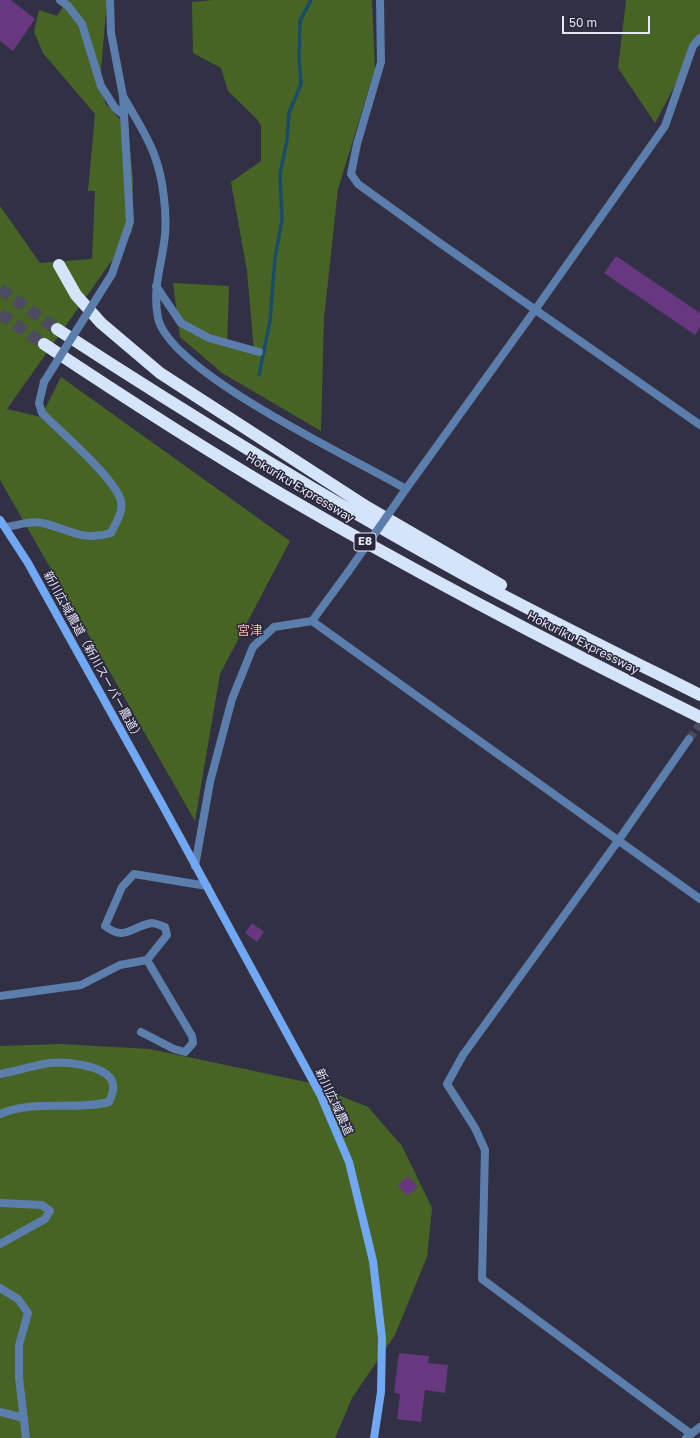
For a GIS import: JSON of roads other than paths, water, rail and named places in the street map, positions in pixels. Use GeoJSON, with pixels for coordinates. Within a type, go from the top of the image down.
{"type":"FeatureCollection","features":[{"type":"Feature","properties":{"kind":"highway"},"geometry":{"type":"LineString","coordinates":[[59,265],[76,295],[101,323],[160,373],[367,507],[661,675]]}},
{"type":"Feature","properties":{"kind":"highway","name":"Hokuriku Expressway"},"geometry":{"type":"LineString","coordinates":[[57,329],[214,430],[369,521],[463,574],[700,695]]}},
{"type":"Feature","properties":{"kind":"highway","name":"Hokuriku Expressway"},"geometry":{"type":"LineString","coordinates":[[44,344],[205,448],[356,537],[452,590],[700,717]]}},
{"type":"Feature","properties":{"kind":"street"},"geometry":{"type":"LineString","coordinates":[[60,0],[68,6],[82,24],[101,86],[115,108],[124,115]]}},
{"type":"Feature","properties":{"kind":"street"},"geometry":{"type":"LineString","coordinates":[[5,527],[40,522],[81,535],[97,537],[111,532],[121,510],[121,498],[105,476],[42,413],[39,403],[44,382],[112,274],[130,222],[123,96],[111,33],[110,0]]}},
{"type":"Feature","properties":{"kind":"street"},"geometry":{"type":"LineString","coordinates":[[380,0],[381,62],[357,144],[351,174],[358,184],[700,425]]}},
{"type":"Feature","properties":{"kind":"street"},"geometry":{"type":"LineString","coordinates":[[312,622],[665,126],[693,46],[700,38]]}},
{"type":"Feature","properties":{"kind":"street"},"geometry":{"type":"LineString","coordinates":[[123,96],[155,157],[163,195],[165,234],[156,285],[158,320],[170,341],[195,364],[267,414],[406,489]]}},
{"type":"Feature","properties":{"kind":"street"},"geometry":{"type":"LineString","coordinates":[[156,285],[181,323],[209,338],[259,352]]}},
{"type":"Feature","properties":{"kind":"street","name":"新川広域農道（新川スーパー農道）"},"geometry":{"type":"LineString","coordinates":[[0,520],[28,563],[163,806]]}},
{"type":"Feature","properties":{"kind":"street"},"geometry":{"type":"LineString","coordinates":[[195,866],[210,782],[230,706],[253,646],[274,627],[312,622],[392,677],[618,842],[700,899]]}},
{"type":"Feature","properties":{"kind":"street"},"geometry":{"type":"LineString","coordinates":[[689,739],[618,842],[463,1055],[447,1084],[475,1128],[485,1150],[482,1279],[688,1436],[700,1427]]}},
{"type":"Feature","properties":{"kind":"street","name":"新川広域農道"},"geometry":{"type":"LineString","coordinates":[[163,806],[320,1094],[349,1162],[373,1261],[382,1338],[381,1392],[374,1438]]}},
{"type":"Feature","properties":{"kind":"street"},"geometry":{"type":"LineString","coordinates":[[0,996],[81,984],[120,965],[147,960],[167,935],[165,927],[153,923],[123,934],[113,932],[105,926],[122,887],[134,874],[207,886]]}},
{"type":"Feature","properties":{"kind":"street"},"geometry":{"type":"LineString","coordinates":[[141,1032],[174,1049],[185,1052],[193,1042],[192,1036],[147,960]]}},
{"type":"Feature","properties":{"kind":"street"},"geometry":{"type":"LineString","coordinates":[[0,1074],[50,1063],[88,1066],[103,1071],[112,1080],[114,1091],[109,1102],[94,1105],[29,1105],[18,1107],[0,1114]]}},
{"type":"Feature","properties":{"kind":"street"},"geometry":{"type":"LineString","coordinates":[[0,1203],[42,1205],[50,1211],[45,1219],[0,1244]]}},
{"type":"Feature","properties":{"kind":"street"},"geometry":{"type":"LineString","coordinates":[[0,1288],[18,1299],[28,1313],[19,1345],[19,1377],[26,1438]]}},
{"type":"Feature","properties":{"kind":"street"},"geometry":{"type":"LineString","coordinates":[[0,1412],[24,1418]]}},
{"type":"Feature","properties":{"kind":"waterway"},"geometry":{"type":"LineString","coordinates":[[259,375],[270,321],[275,258],[282,220],[280,174],[287,140],[289,113],[301,84],[299,58],[300,21],[311,0]]}},
{"type":"Feature","properties":{"kind":"tunnel"},"geometry":{"type":"LineString","coordinates":[[0,289],[57,329]]}},
{"type":"Feature","properties":{"kind":"tunnel"},"geometry":{"type":"LineString","coordinates":[[0,314],[44,344]]}},
{"type":"Feature","properties":{"kind":"tunnel"},"geometry":{"type":"LineString","coordinates":[[689,739],[700,724]]}},
{"type":"Feature","properties":{"kind":"district","name":"宮津"},"geometry":{"type":"Point","coordinates":[250,631]}}]}
